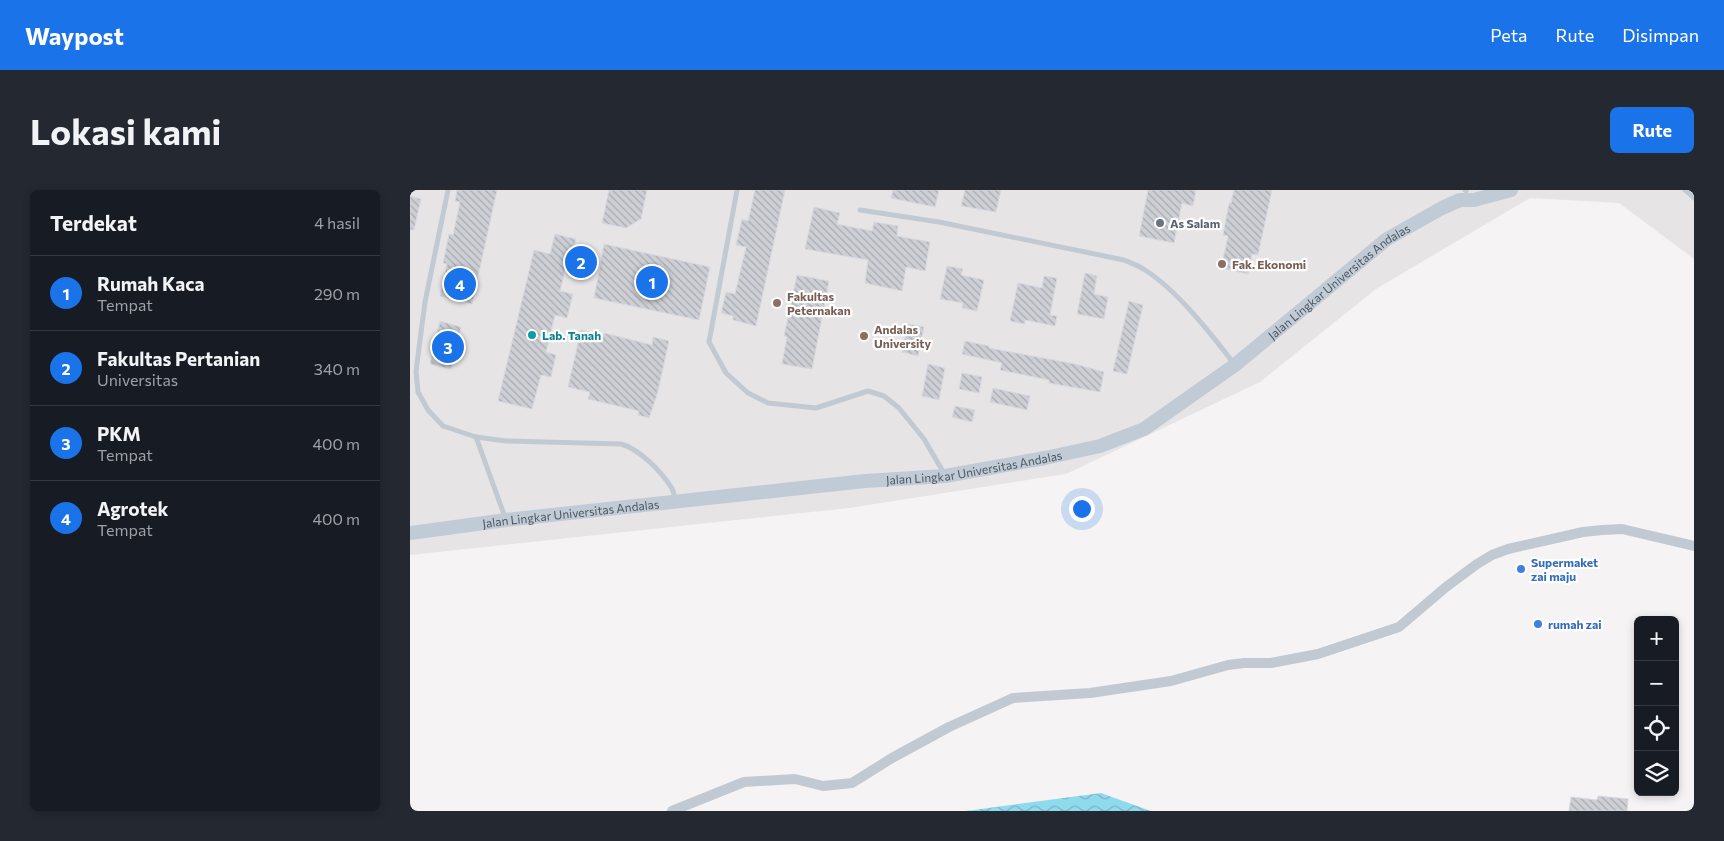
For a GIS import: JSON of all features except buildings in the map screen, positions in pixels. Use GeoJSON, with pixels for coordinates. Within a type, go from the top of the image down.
{"type":"FeatureCollection","features":[{"type":"Feature","properties":{"kind":"street","name":"Jalan Lingkar Universitas Andalas"},"geometry":{"type":"LineString","coordinates":[[410,533],[506,520],[865,481],[945,476],[1100,446],[1144,429],[1235,365],[1387,239],[1465,193],[1474,200],[1511,190]]}},
{"type":"Feature","properties":{"kind":"street"},"geometry":{"type":"LineString","coordinates":[[672,811],[744,782],[795,779],[823,786],[852,783],[892,758],[949,727],[1013,698],[1099,692],[1171,681],[1244,662],[1271,662],[1318,654],[1399,627],[1477,564],[1492,555],[1508,549],[1583,532],[1613,529],[1694,546]]}},
{"type":"Feature","properties":{"kind":"lane"},"geometry":{"type":"LineString","coordinates":[[448,190],[425,302],[416,371],[418,392],[428,410],[443,426],[476,436],[506,441],[621,444],[632,447],[641,453],[672,488],[676,502]]}},
{"type":"Feature","properties":{"kind":"lane"},"geometry":{"type":"LineString","coordinates":[[737,190],[709,342],[726,373],[748,393],[768,403],[816,408],[868,391],[884,396],[899,408],[924,439],[945,476]]}},
{"type":"Feature","properties":{"kind":"lane"},"geometry":{"type":"LineString","coordinates":[[1685,190],[1694,198]]}},
{"type":"Feature","properties":{"kind":"lane"},"geometry":{"type":"LineString","coordinates":[[860,210],[939,222],[1124,260],[1145,270],[1170,290],[1218,342],[1235,365]]}},
{"type":"Feature","properties":{"kind":"lane"},"geometry":{"type":"LineString","coordinates":[[476,436],[506,520]]}},
{"type":"Feature","properties":{"kind":"shaded area","name":"Andalas University"},"geometry":{"type":"Polygon","coordinates":[[[410,190],[1694,190],[1694,259],[1619,203],[1530,198],[1376,289],[1260,382],[1066,474],[849,508],[410,555],[410,190]]]}},
{"type":"Feature","properties":{"kind":"water"},"geometry":{"type":"Polygon","coordinates":[[[1101,793],[1151,811],[966,811],[1101,793]]]}},
{"type":"Feature","properties":{"kind":"place","name":"As Salam"},"geometry":{"type":"Point","coordinates":[1160,223]}},
{"type":"Feature","properties":{"kind":"place","name":"Fakultas Pertanian"},"geometry":{"type":"Point","coordinates":[581,262]}},
{"type":"Feature","properties":{"kind":"place","name":"Fak. Ekonomi"},"geometry":{"type":"Point","coordinates":[1222,264]}},
{"type":"Feature","properties":{"kind":"place","name":"Rumah Kaca"},"geometry":{"type":"Point","coordinates":[652,282]}},
{"type":"Feature","properties":{"kind":"place","name":"Agrotek"},"geometry":{"type":"Point","coordinates":[460,284]}},
{"type":"Feature","properties":{"kind":"place","name":"Fakultas Peternakan"},"geometry":{"type":"Point","coordinates":[777,303]}},
{"type":"Feature","properties":{"kind":"place","name":"Lab. Tanah"},"geometry":{"type":"Point","coordinates":[532,335]}},
{"type":"Feature","properties":{"kind":"place","name":"Andalas University"},"geometry":{"type":"Point","coordinates":[864,336]}},
{"type":"Feature","properties":{"kind":"place","name":"PKM"},"geometry":{"type":"Point","coordinates":[448,347]}},
{"type":"Feature","properties":{"kind":"place","name":"Supermaket zai maju"},"geometry":{"type":"Point","coordinates":[1521,569]}},
{"type":"Feature","properties":{"kind":"place","name":"rumah zai"},"geometry":{"type":"Point","coordinates":[1538,624]}}]}
